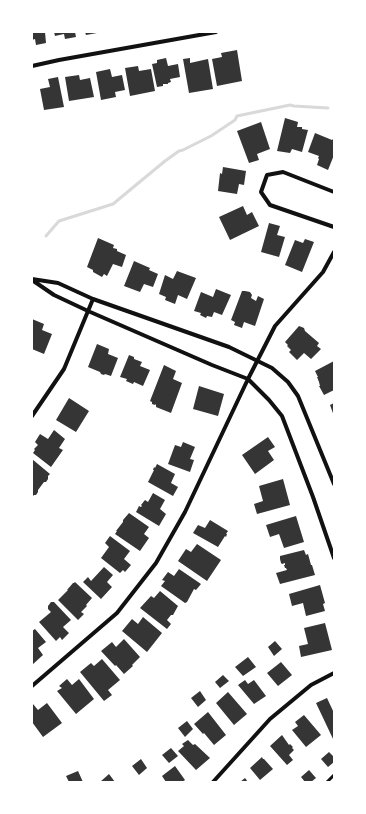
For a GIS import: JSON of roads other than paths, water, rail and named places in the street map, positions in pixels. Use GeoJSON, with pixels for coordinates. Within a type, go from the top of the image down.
{"type":"FeatureCollection","features":[{"type":"Feature","properties":{"kind":"street"},"geometry":{"type":"LineString","coordinates":[[32,66],[215,32]]}},
{"type":"Feature","properties":{"kind":"street"},"geometry":{"type":"LineString","coordinates":[[334,192],[283,172],[267,175],[261,192],[270,205],[334,227]]}},
{"type":"Feature","properties":{"kind":"street"},"geometry":{"type":"LineString","coordinates":[[32,686],[116,613],[156,563],[185,512],[257,360],[275,326],[323,272],[334,252]]}},
{"type":"Feature","properties":{"kind":"street"},"geometry":{"type":"LineString","coordinates":[[32,280],[58,283],[94,299],[229,347],[272,368],[288,382],[298,396],[334,484]]}},
{"type":"Feature","properties":{"kind":"street"},"geometry":{"type":"LineString","coordinates":[[32,280],[54,295],[88,312],[248,379],[269,400],[282,416],[313,497],[334,558]]}},
{"type":"Feature","properties":{"kind":"street"},"geometry":{"type":"LineString","coordinates":[[32,416],[64,369],[94,299]]}},
{"type":"Feature","properties":{"kind":"street"},"geometry":{"type":"LineString","coordinates":[[213,782],[270,719],[311,685],[334,673]]}},
{"type":"Feature","properties":{"kind":"lane"},"geometry":{"type":"LineString","coordinates":[[327,782],[334,775]]}},
{"type":"Feature","properties":{"kind":"waterway"},"geometry":{"type":"LineString","coordinates":[[46,236],[59,221],[113,204],[179,151],[211,136],[235,120],[237,116],[290,105],[328,108]]}}]}
